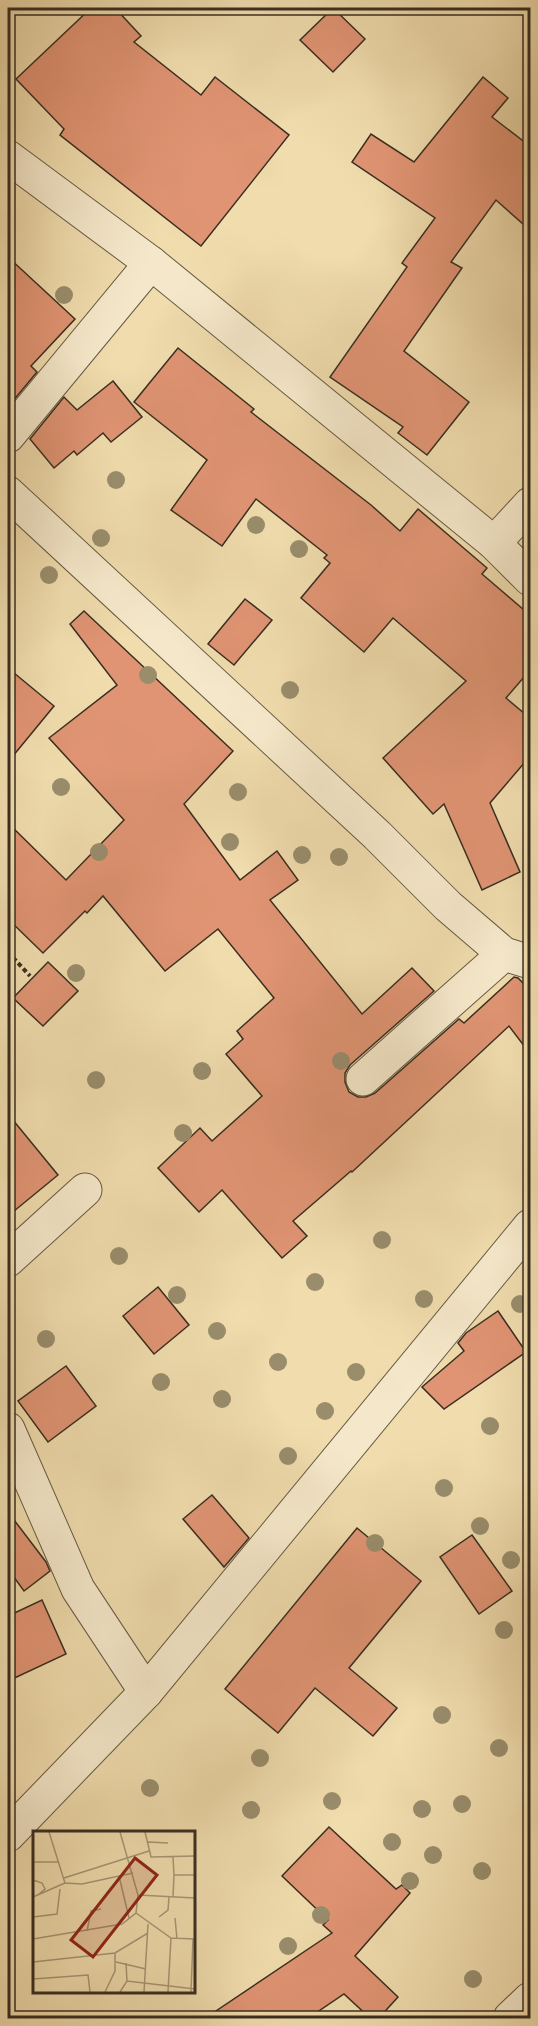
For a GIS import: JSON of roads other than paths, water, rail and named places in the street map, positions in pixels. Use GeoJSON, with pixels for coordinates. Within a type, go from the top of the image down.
{"type":"FeatureCollection","features":[{"type":"Feature","properties":{"kind":"street"},"geometry":{"type":"LineString","coordinates":[[8,157],[151,263],[494,543],[531,579]]}},
{"type":"Feature","properties":{"kind":"street"},"geometry":{"type":"LineString","coordinates":[[8,436],[151,263]]}},
{"type":"Feature","properties":{"kind":"street"},"geometry":{"type":"LineString","coordinates":[[8,493],[377,835],[448,906],[517,958],[363,1080]]}},
{"type":"Feature","properties":{"kind":"street"},"geometry":{"type":"LineString","coordinates":[[494,543],[531,504]]}},
{"type":"Feature","properties":{"kind":"street"},"geometry":{"type":"LineString","coordinates":[[8,1260],[85,1190]]}},
{"type":"Feature","properties":{"kind":"street"},"geometry":{"type":"LineString","coordinates":[[8,1835],[146,1692],[531,1227]]}},
{"type":"Feature","properties":{"kind":"street"},"geometry":{"type":"LineString","coordinates":[[8,1429],[78,1589],[146,1692]]}},
{"type":"Feature","properties":{"kind":"street"},"geometry":{"type":"LineString","coordinates":[[510,2019],[531,1999]]}}]}
